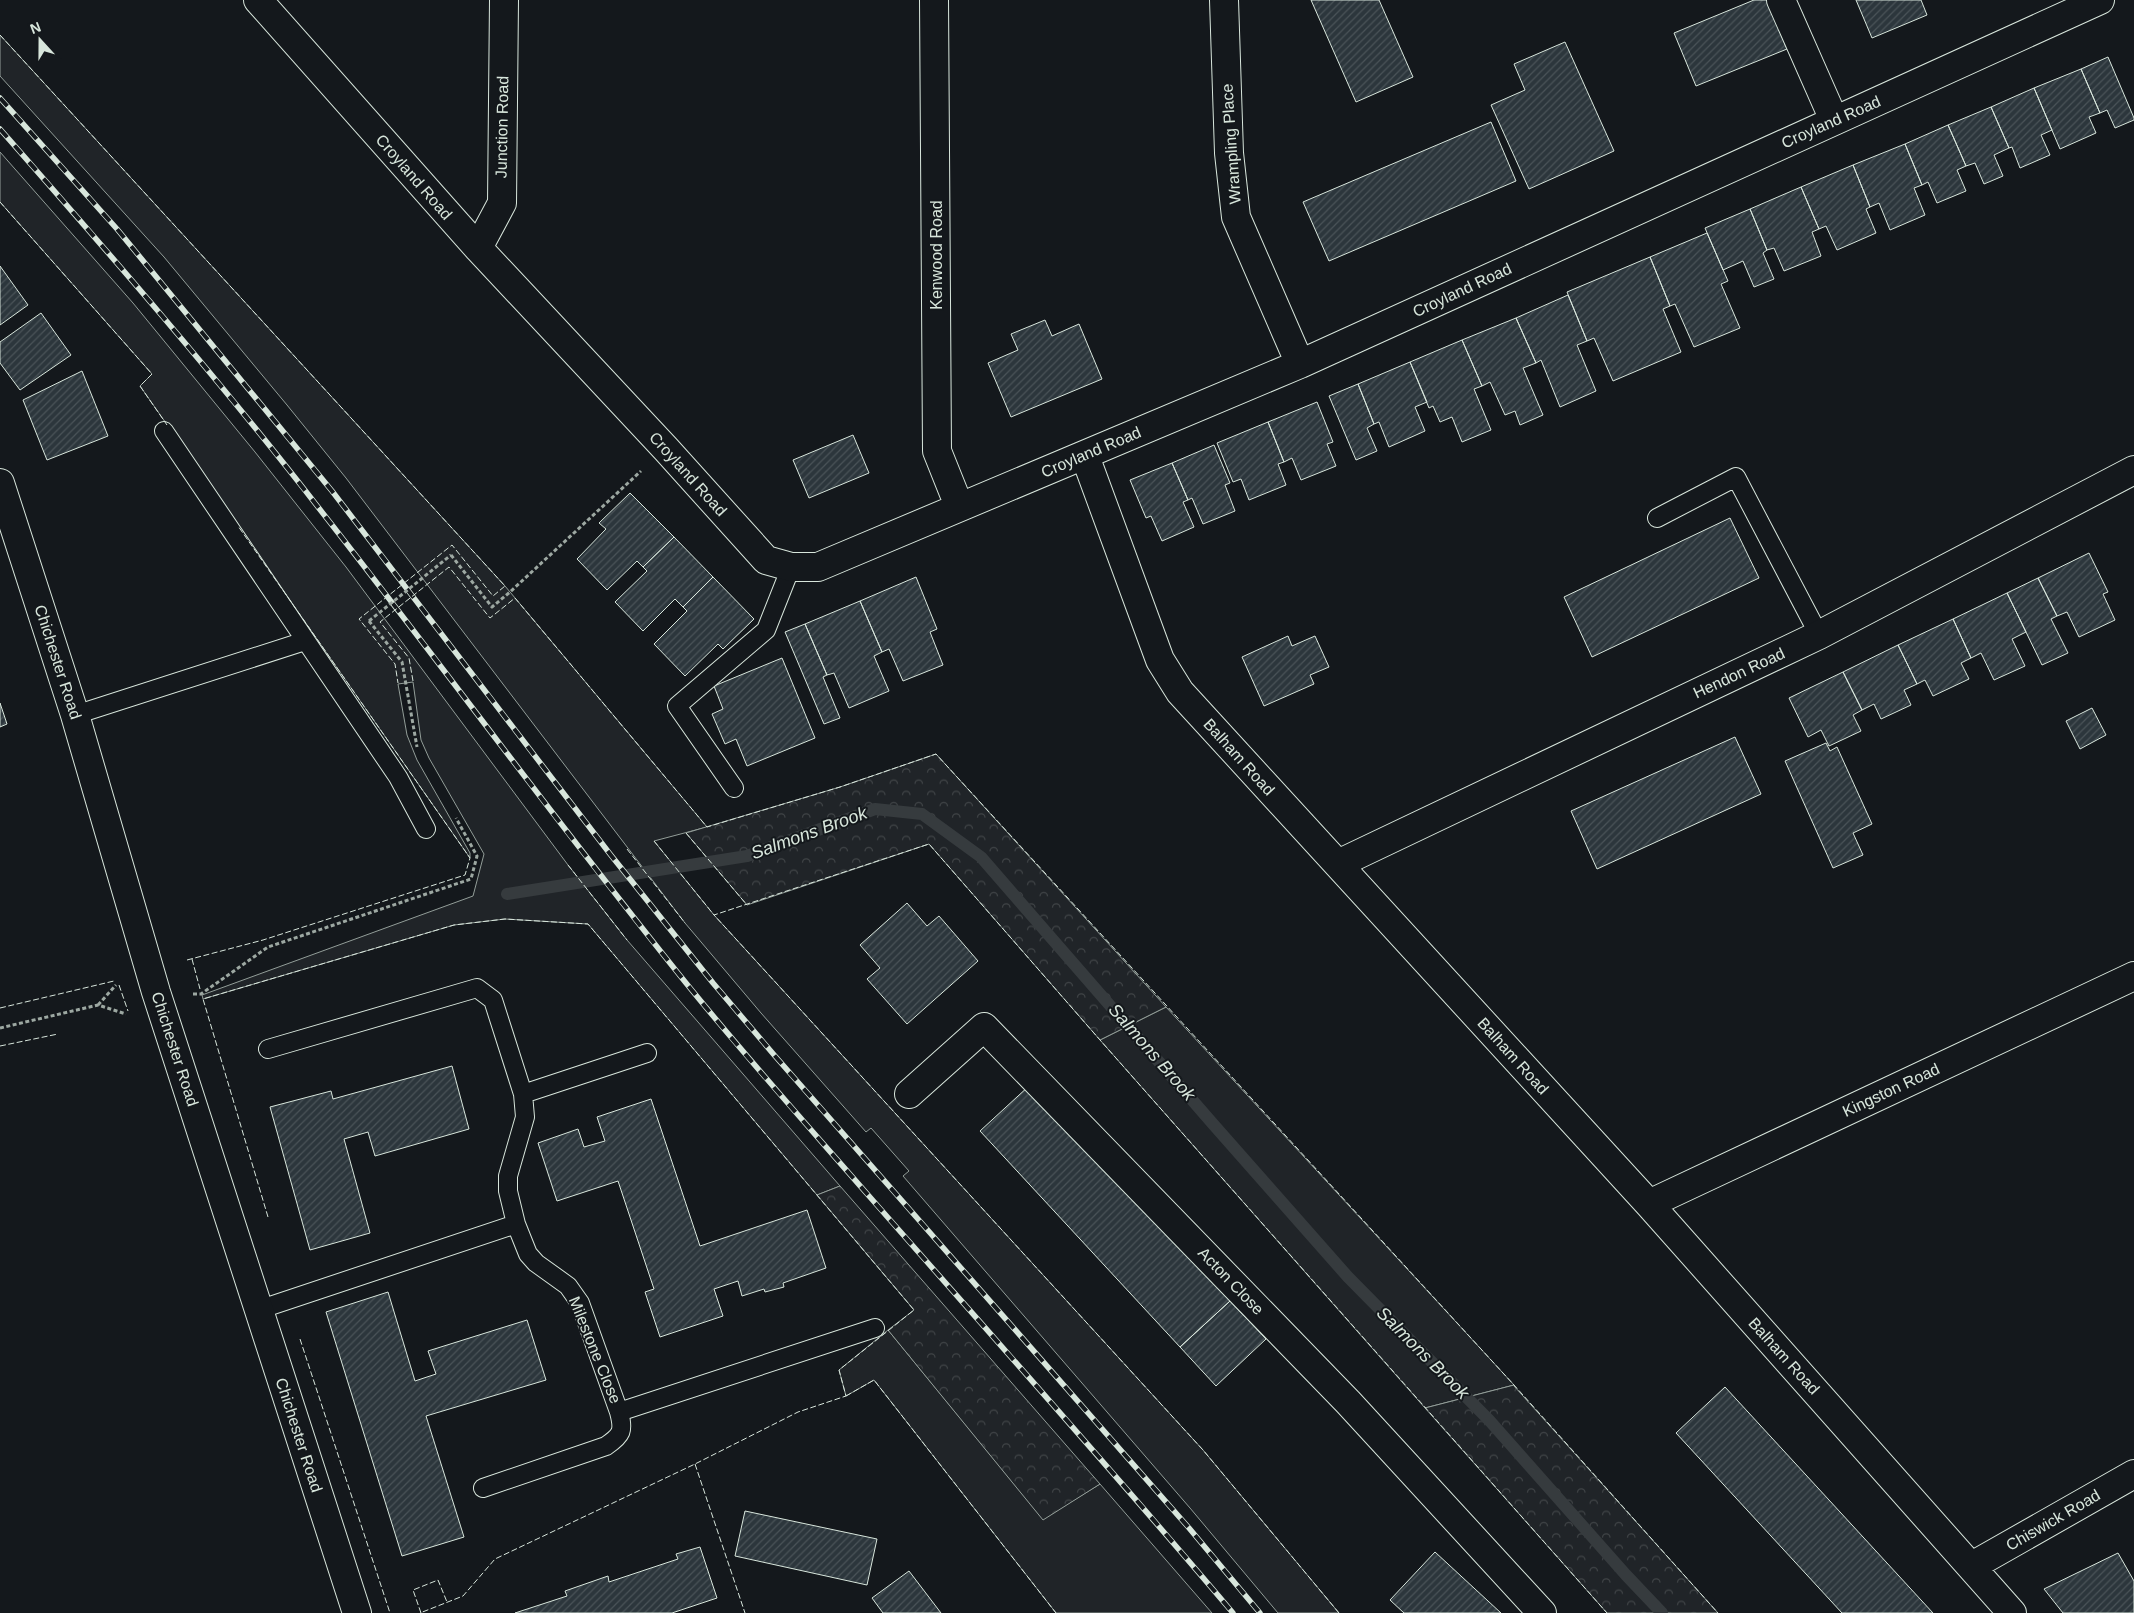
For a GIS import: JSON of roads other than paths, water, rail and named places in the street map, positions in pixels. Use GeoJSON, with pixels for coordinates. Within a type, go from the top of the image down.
{"type":"FeatureCollection","features":[{"type":"Feature","properties":{"kind":"street","name":"Croyland Road"},"geometry":{"type":"LineString","coordinates":[[258,0],[478,248],[666,448],[766,560],[791,567],[818,567],[1300,364],[2100,0]]}},
{"type":"Feature","properties":{"kind":"street","name":"Junction Road"},"geometry":{"type":"LineString","coordinates":[[478,248],[502,203],[504,0]]}},
{"type":"Feature","properties":{"kind":"street","name":"Kenwood Road"},"geometry":{"type":"LineString","coordinates":[[934,0],[937,451],[959,506]]}},
{"type":"Feature","properties":{"kind":"street","name":"Wrampling Place"},"geometry":{"type":"LineString","coordinates":[[1224,0],[1229,153],[1236,217],[1300,364]]}},
{"type":"Feature","properties":{"kind":"street"},"geometry":{"type":"LineString","coordinates":[[1782,0],[1834,120]]}},
{"type":"Feature","properties":{"kind":"street","name":"Balham Road"},"geometry":{"type":"LineString","coordinates":[[1085,456],[1160,660],[1180,692],[1649,1204],[2012,1613]]}},
{"type":"Feature","properties":{"kind":"street","name":"Hendon Road"},"geometry":{"type":"LineString","coordinates":[[1338,864],[1819,635],[2134,470]]}},
{"type":"Feature","properties":{"kind":"street","name":"Chichester Road"},"geometry":{"type":"LineString","coordinates":[[0,483],[75,715],[156,992],[357,1613]]}},
{"type":"Feature","properties":{"kind":"street","name":"Kingston Road"},"geometry":{"type":"LineString","coordinates":[[1649,1204],[2134,976]]}},
{"type":"Feature","properties":{"kind":"street","name":"Acton Close"},"geometry":{"type":"LineString","coordinates":[[909,1094],[984,1027],[1348,1402],[1542,1613]]}},
{"type":"Feature","properties":{"kind":"street","name":"Chiswick Road"},"geometry":{"type":"LineString","coordinates":[[1972,1566],[2134,1474]]}},
{"type":"Feature","properties":{"kind":"lane"},"geometry":{"type":"LineString","coordinates":[[164,431],[398,778],[426,829]]}},
{"type":"Feature","properties":{"kind":"lane"},"geometry":{"type":"LineString","coordinates":[[1657,518],[1736,477],[1819,635]]}},
{"type":"Feature","properties":{"kind":"lane"},"geometry":{"type":"LineString","coordinates":[[734,788],[677,706],[766,630],[791,567]]}},
{"type":"Feature","properties":{"kind":"lane"},"geometry":{"type":"LineString","coordinates":[[75,715],[304,641]]}},
{"type":"Feature","properties":{"kind":"lane","name":"Milestone Close"},"geometry":{"type":"LineString","coordinates":[[268,1049],[477,988],[493,1000],[523,1094],[525,1117],[508,1176],[508,1191],[516,1224],[528,1254],[536,1263],[568,1286],[580,1303],[619,1412],[875,1328]]}},
{"type":"Feature","properties":{"kind":"lane"},"geometry":{"type":"LineString","coordinates":[[523,1094],[647,1053]]}},
{"type":"Feature","properties":{"kind":"lane"},"geometry":{"type":"LineString","coordinates":[[258,1310],[516,1224]]}},
{"type":"Feature","properties":{"kind":"lane"},"geometry":{"type":"LineString","coordinates":[[483,1488],[606,1446],[618,1438],[623,1427],[619,1412]]}},
{"type":"Feature","properties":{"kind":"waterway","name":"Salmons Brook"},"geometry":{"type":"LineString","coordinates":[[507,894],[747,856],[875,809],[922,814],[981,857],[1348,1277],[1489,1420],[1662,1613]]}},
{"type":"Feature","properties":{"kind":"railway"},"geometry":{"type":"LineString","coordinates":[[0,98],[117,229],[332,491],[610,854],[713,983],[1189,1528],[1260,1613]]}},
{"type":"Feature","properties":{"kind":"railway"},"geometry":{"type":"LineString","coordinates":[[0,129],[162,316],[280,459],[593,865],[708,1010],[1233,1613]]}}]}
